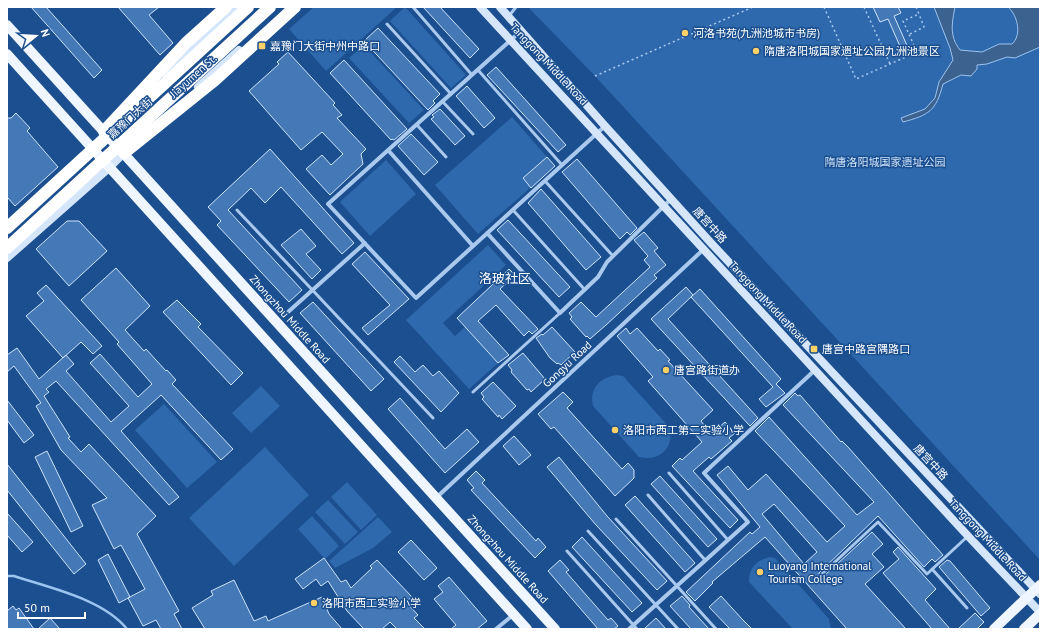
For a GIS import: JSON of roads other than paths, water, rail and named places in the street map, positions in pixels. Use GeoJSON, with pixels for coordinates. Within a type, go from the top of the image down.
{"type":"FeatureCollection","features":[{"type":"Feature","properties":{"kind":"highway"},"geometry":{"type":"LineString","coordinates":[[104,131],[186,43],[226,7]]}},
{"type":"Feature","properties":{"kind":"highway","name":"嘉豫门大街"},"geometry":{"type":"LineString","coordinates":[[7,228],[248,7]]}},
{"type":"Feature","properties":{"kind":"highway","name":"嘉豫门大街"},"geometry":{"type":"LineString","coordinates":[[7,248],[270,7]]}},
{"type":"Feature","properties":{"kind":"highway"},"geometry":{"type":"LineString","coordinates":[[124,153],[215,80],[295,7]]}},
{"type":"Feature","properties":{"kind":"main road","name":"Jiayumen St."},"geometry":{"type":"LineString","coordinates":[[7,223],[238,7]]}},
{"type":"Feature","properties":{"kind":"main road","name":"Jiayumen St."},"geometry":{"type":"LineString","coordinates":[[7,258],[287,7]]}},
{"type":"Feature","properties":{"kind":"main road","name":"Tanggong Middle Road"},"geometry":{"type":"LineString","coordinates":[[480,7],[1040,613]]}},
{"type":"Feature","properties":{"kind":"main road","name":"唐宫中路"},"geometry":{"type":"LineString","coordinates":[[500,7],[522,30],[604,126],[711,243],[1038,590]]}},
{"type":"Feature","properties":{"kind":"main road","name":"Zhongzhou Middle Road"},"geometry":{"type":"LineString","coordinates":[[7,25],[555,629]]}},
{"type":"Feature","properties":{"kind":"main road"},"geometry":{"type":"LineString","coordinates":[[7,54],[527,629]]}},
{"type":"Feature","properties":{"kind":"main road"},"geometry":{"type":"LineString","coordinates":[[994,629],[1027,598],[1038,590]]}},
{"type":"Feature","properties":{"kind":"main road"},"geometry":{"type":"LineString","coordinates":[[1024,629],[1040,613]]}},
{"type":"Feature","properties":{"kind":"street"},"geometry":{"type":"LineString","coordinates":[[522,30],[328,204],[416,298],[604,126]]}},
{"type":"Feature","properties":{"kind":"street"},"geometry":{"type":"LineString","coordinates":[[388,150],[473,246]]}},
{"type":"Feature","properties":{"kind":"street"},"geometry":{"type":"LineString","coordinates":[[488,233],[560,313],[598,277],[606,262],[671,199]]}},
{"type":"Feature","properties":{"kind":"street"},"geometry":{"type":"LineString","coordinates":[[288,312],[365,243]]}},
{"type":"Feature","properties":{"kind":"street","name":"Gongyu Road"},"geometry":{"type":"LineString","coordinates":[[436,498],[711,243]]}},
{"type":"Feature","properties":{"kind":"street"},"geometry":{"type":"LineString","coordinates":[[629,629],[748,522],[704,472],[815,370]]}},
{"type":"Feature","properties":{"kind":"street"},"geometry":{"type":"LineString","coordinates":[[496,629],[514,614]]}},
{"type":"Feature","properties":{"kind":"lane"},"geometry":{"type":"LineString","coordinates":[[413,7],[472,75]]}},
{"type":"Feature","properties":{"kind":"lane"},"geometry":{"type":"LineString","coordinates":[[508,16],[516,7]]}},
{"type":"Feature","properties":{"kind":"lane"},"geometry":{"type":"LineString","coordinates":[[387,24],[451,94]]}},
{"type":"Feature","properties":{"kind":"lane"},"geometry":{"type":"LineString","coordinates":[[478,70],[562,165]]}},
{"type":"Feature","properties":{"kind":"lane"},"geometry":{"type":"LineString","coordinates":[[442,102],[473,134]]}},
{"type":"Feature","properties":{"kind":"lane"},"geometry":{"type":"LineString","coordinates":[[417,125],[446,157]]}},
{"type":"Feature","properties":{"kind":"lane"},"geometry":{"type":"LineString","coordinates":[[545,181],[613,256]]}},
{"type":"Feature","properties":{"kind":"lane"},"geometry":{"type":"LineString","coordinates":[[237,210],[433,418]]}},
{"type":"Feature","properties":{"kind":"lane"},"geometry":{"type":"LineString","coordinates":[[513,210],[585,290]]}},
{"type":"Feature","properties":{"kind":"lane"},"geometry":{"type":"LineString","coordinates":[[473,392],[560,313]]}},
{"type":"Feature","properties":{"kind":"lane"},"geometry":{"type":"LineString","coordinates":[[669,474],[728,540]]}},
{"type":"Feature","properties":{"kind":"lane"},"geometry":{"type":"LineString","coordinates":[[648,495],[706,560]]}},
{"type":"Feature","properties":{"kind":"lane"},"geometry":{"type":"LineString","coordinates":[[616,518],[716,629]]}},
{"type":"Feature","properties":{"kind":"lane"},"geometry":{"type":"LineString","coordinates":[[822,574],[878,522],[927,574],[968,536]]}},
{"type":"Feature","properties":{"kind":"lane"},"geometry":{"type":"LineString","coordinates":[[588,531],[678,629]]}},
{"type":"Feature","properties":{"kind":"lane"},"geometry":{"type":"LineString","coordinates":[[567,551],[637,629]]}},
{"type":"Feature","properties":{"kind":"lane"},"geometry":{"type":"LineString","coordinates":[[932,569],[967,608]]}},
{"type":"Feature","properties":{"kind":"waterway"},"geometry":{"type":"LineString","coordinates":[[7,576],[14,576],[43,585],[90,602],[117,619],[127,629]]}},
{"type":"Feature","properties":{"kind":"place","name":"河洛书苑(九洲池城市书房)"},"geometry":{"type":"Point","coordinates":[685,33]}},
{"type":"Feature","properties":{"kind":"place","name":"嘉豫门大街中州中路口"},"geometry":{"type":"Point","coordinates":[262,46]}},
{"type":"Feature","properties":{"kind":"place","name":"隋唐洛阳城国家遗址公园九洲池景区"},"geometry":{"type":"Point","coordinates":[756,51]}},
{"type":"Feature","properties":{"kind":"place","name":"唐宫中路宫隅路口"},"geometry":{"type":"Point","coordinates":[814,349]}},
{"type":"Feature","properties":{"kind":"place","name":"唐宫路街道办"},"geometry":{"type":"Point","coordinates":[666,370]}},
{"type":"Feature","properties":{"kind":"place","name":"洛阳市西工第二实验小学"},"geometry":{"type":"Point","coordinates":[615,430]}},
{"type":"Feature","properties":{"kind":"place","name":"Luoyang International Tourism College"},"geometry":{"type":"Point","coordinates":[760,572]}},
{"type":"Feature","properties":{"kind":"place","name":"洛阳市西工实验小学"},"geometry":{"type":"Point","coordinates":[314,603]}},
{"type":"Feature","properties":{"kind":"district","name":"洛玻社区"},"geometry":{"type":"Point","coordinates":[505,278]}},
{"type":"Feature","properties":{"kind":"park label","name":"隋唐洛阳城国家遗址公园"},"geometry":{"type":"Point","coordinates":[885,162]}}]}
